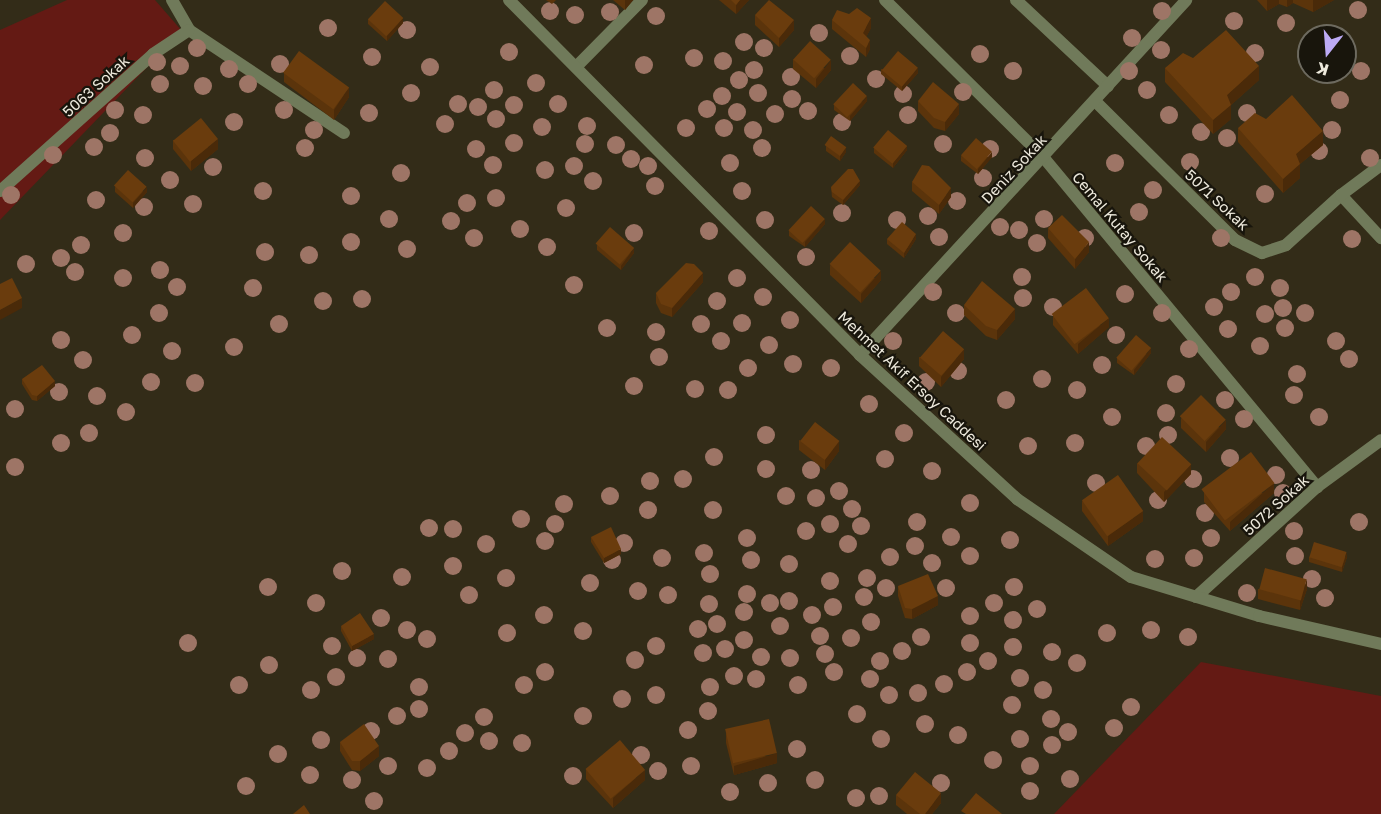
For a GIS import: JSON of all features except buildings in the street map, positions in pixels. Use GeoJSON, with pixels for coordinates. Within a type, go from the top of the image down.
{"type":"FeatureCollection","features":[{"type":"Feature","properties":{"kind":"street"},"geometry":{"type":"LineString","coordinates":[[172,0],[189,30],[344,133]]}},
{"type":"Feature","properties":{"kind":"street","name":"Mehmet Akif Ersoy Caddesi"},"geometry":{"type":"LineString","coordinates":[[509,0],[860,355],[1017,499],[1131,577],[1259,616],[1381,644]]}},
{"type":"Feature","properties":{"kind":"street"},"geometry":{"type":"LineString","coordinates":[[576,67],[642,0]]}},
{"type":"Feature","properties":{"kind":"street","name":"Cemal Kutay Sokak"},"geometry":{"type":"LineString","coordinates":[[885,0],[1044,158],[1317,487]]}},
{"type":"Feature","properties":{"kind":"street"},"geometry":{"type":"LineString","coordinates":[[1016,0],[1108,87]]}},
{"type":"Feature","properties":{"kind":"street","name":"Deniz Sokak"},"geometry":{"type":"LineString","coordinates":[[860,355],[1096,102],[1186,0]]}},
{"type":"Feature","properties":{"kind":"street","name":"5063 Sokak"},"geometry":{"type":"LineString","coordinates":[[0,191],[153,54],[189,30]]}},
{"type":"Feature","properties":{"kind":"street","name":"5071 Sokak"},"geometry":{"type":"LineString","coordinates":[[1096,102],[1235,240],[1262,252],[1286,245],[1341,195],[1381,165]]}},
{"type":"Feature","properties":{"kind":"street"},"geometry":{"type":"LineString","coordinates":[[1341,195],[1381,238]]}},
{"type":"Feature","properties":{"kind":"street","name":"5072 Sokak"},"geometry":{"type":"LineString","coordinates":[[1196,597],[1317,487],[1381,440]]}},
{"type":"Feature","properties":{"kind":"shaded area"},"geometry":{"type":"Polygon","coordinates":[[[67,0],[155,0],[182,31],[0,220],[0,30],[67,0]]]}},
{"type":"Feature","properties":{"kind":"shaded area"},"geometry":{"type":"Polygon","coordinates":[[[1201,662],[1381,696],[1381,814],[1054,814],[1201,662]]]}}]}
